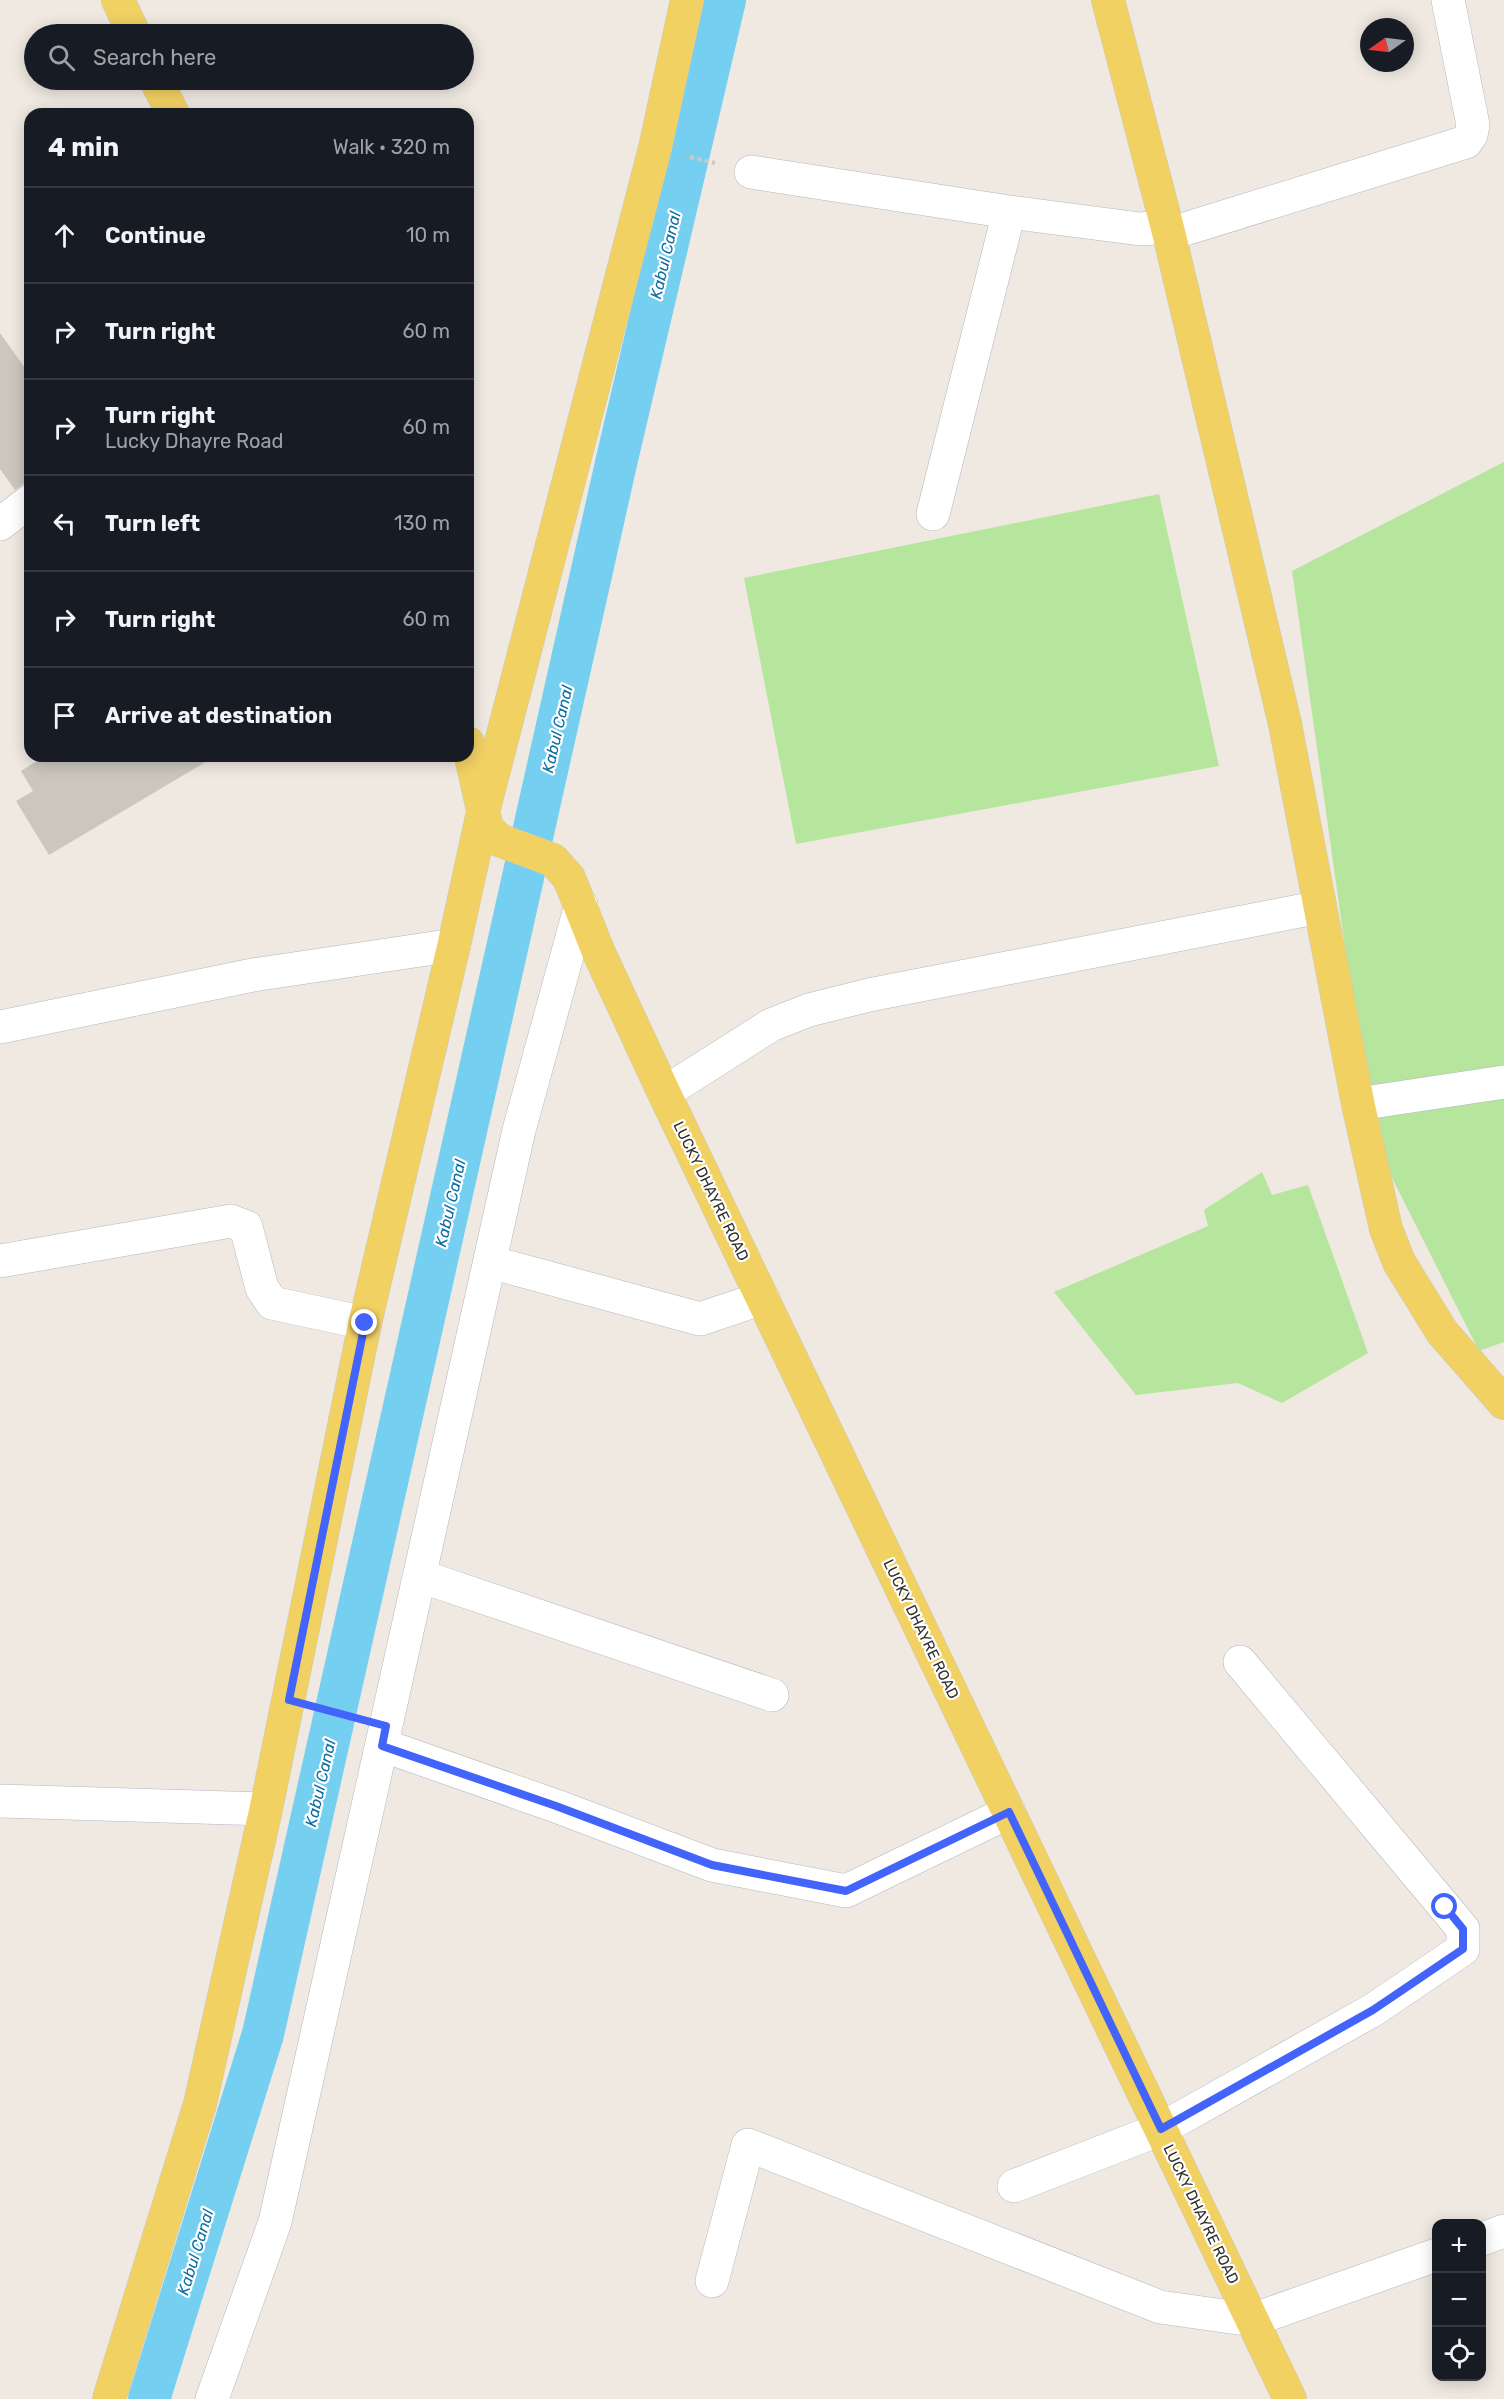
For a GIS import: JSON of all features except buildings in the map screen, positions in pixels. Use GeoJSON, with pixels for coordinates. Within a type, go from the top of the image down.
{"type":"FeatureCollection","features":[{"type":"Feature","properties":{"kind":"main road"},"geometry":{"type":"LineString","coordinates":[[118,0],[129,24]]}},
{"type":"Feature","properties":{"kind":"main road"},"geometry":{"type":"LineString","coordinates":[[109,2399],[200,2104],[266,1809],[365,1323],[483,812],[655,148],[687,0]]}},
{"type":"Feature","properties":{"kind":"main road"},"geometry":{"type":"LineString","coordinates":[[1108,0],[1168,231],[1285,724],[1358,1104],[1386,1229],[1399,1262],[1442,1332],[1504,1403]]}},
{"type":"Feature","properties":{"kind":"main road"},"geometry":{"type":"LineString","coordinates":[[161,90],[170,108]]}},
{"type":"Feature","properties":{"kind":"main road"},"geometry":{"type":"LineString","coordinates":[[472,762],[483,812]]}},
{"type":"Feature","properties":{"kind":"main road","name":"LUCKY DHAYRE ROAD"},"geometry":{"type":"LineString","coordinates":[[483,812],[487,828],[499,840],[553,860],[569,878],[599,953],[664,1093],[1290,2399]]}},
{"type":"Feature","properties":{"kind":"street"},"geometry":{"type":"LineString","coordinates":[[751,172],[1008,212],[1168,231],[1466,142],[1471,135],[1473,125],[1448,0]]}},
{"type":"Feature","properties":{"kind":"street"},"geometry":{"type":"LineString","coordinates":[[933,514],[1008,212]]}},
{"type":"Feature","properties":{"kind":"street"},"geometry":{"type":"LineString","coordinates":[[0,524],[24,506]]}},
{"type":"Feature","properties":{"kind":"street"},"geometry":{"type":"LineString","coordinates":[[212,2399],[275,2222],[519,1130],[581,905]]}},
{"type":"Feature","properties":{"kind":"street"},"geometry":{"type":"LineString","coordinates":[[664,1093],[771,1025],[809,1010],[869,995],[1320,908]]}},
{"type":"Feature","properties":{"kind":"street"},"geometry":{"type":"LineString","coordinates":[[0,1027],[253,975],[454,945]]}},
{"type":"Feature","properties":{"kind":"street"},"geometry":{"type":"LineString","coordinates":[[1358,1104],[1504,1082]]}},
{"type":"Feature","properties":{"kind":"street"},"geometry":{"type":"LineString","coordinates":[[0,1261],[231,1221],[246,1227],[262,1288],[272,1303],[365,1323]]}},
{"type":"Feature","properties":{"kind":"street"},"geometry":{"type":"LineString","coordinates":[[490,1262],[700,1318],[763,1298]]}},
{"type":"Feature","properties":{"kind":"street"},"geometry":{"type":"LineString","coordinates":[[420,1576],[772,1695]]}},
{"type":"Feature","properties":{"kind":"street"},"geometry":{"type":"LineString","coordinates":[[1014,2186],[1161,2129],[1373,2010],[1463,1949],[1463,1929],[1240,1662]]}},
{"type":"Feature","properties":{"kind":"street"},"geometry":{"type":"LineString","coordinates":[[384,1736],[556,1806],[712,1865],[846,1891],[1009,1812]]}},
{"type":"Feature","properties":{"kind":"street"},"geometry":{"type":"LineString","coordinates":[[0,1801],[266,1809]]}},
{"type":"Feature","properties":{"kind":"street"},"geometry":{"type":"LineString","coordinates":[[712,2281],[747,2145],[1160,2307],[1252,2320],[1432,2256]]}},
{"type":"Feature","properties":{"kind":"street"},"geometry":{"type":"LineString","coordinates":[[1486,2238],[1504,2231]]}},
{"type":"Feature","properties":{"kind":"path"},"geometry":{"type":"LineString","coordinates":[[655,148],[751,172]]}},
{"type":"Feature","properties":{"kind":"path"},"geometry":{"type":"LineString","coordinates":[[289,1700],[384,1736]]}},
{"type":"Feature","properties":{"kind":"green space"},"geometry":{"type":"Polygon","coordinates":[[[1504,462],[1504,1342],[1479,1351],[1372,1138],[1292,571],[1504,462]]]}},
{"type":"Feature","properties":{"kind":"green space"},"geometry":{"type":"Polygon","coordinates":[[[1159,494],[1219,766],[796,844],[744,578],[1159,494]]]}},
{"type":"Feature","properties":{"kind":"green space"},"geometry":{"type":"Polygon","coordinates":[[[1262,1172],[1272,1195],[1308,1185],[1368,1353],[1282,1403],[1238,1383],[1136,1395],[1054,1292],[1208,1226],[1204,1210],[1262,1172]]]}},
{"type":"Feature","properties":{"kind":"waterway","name":"Kabul Canal"},"geometry":{"type":"LineString","coordinates":[[149,2399],[263,2034],[617,459],[725,0]]}},
{"type":"Feature","properties":{"kind":"route"},"geometry":{"type":"LineString","coordinates":[[365,1323],[289,1700],[386,1726],[382,1746],[556,1806],[712,1865],[846,1891],[1009,1812],[1161,2129],[1373,2010],[1463,1949],[1463,1929],[1445,1907]]}}]}
